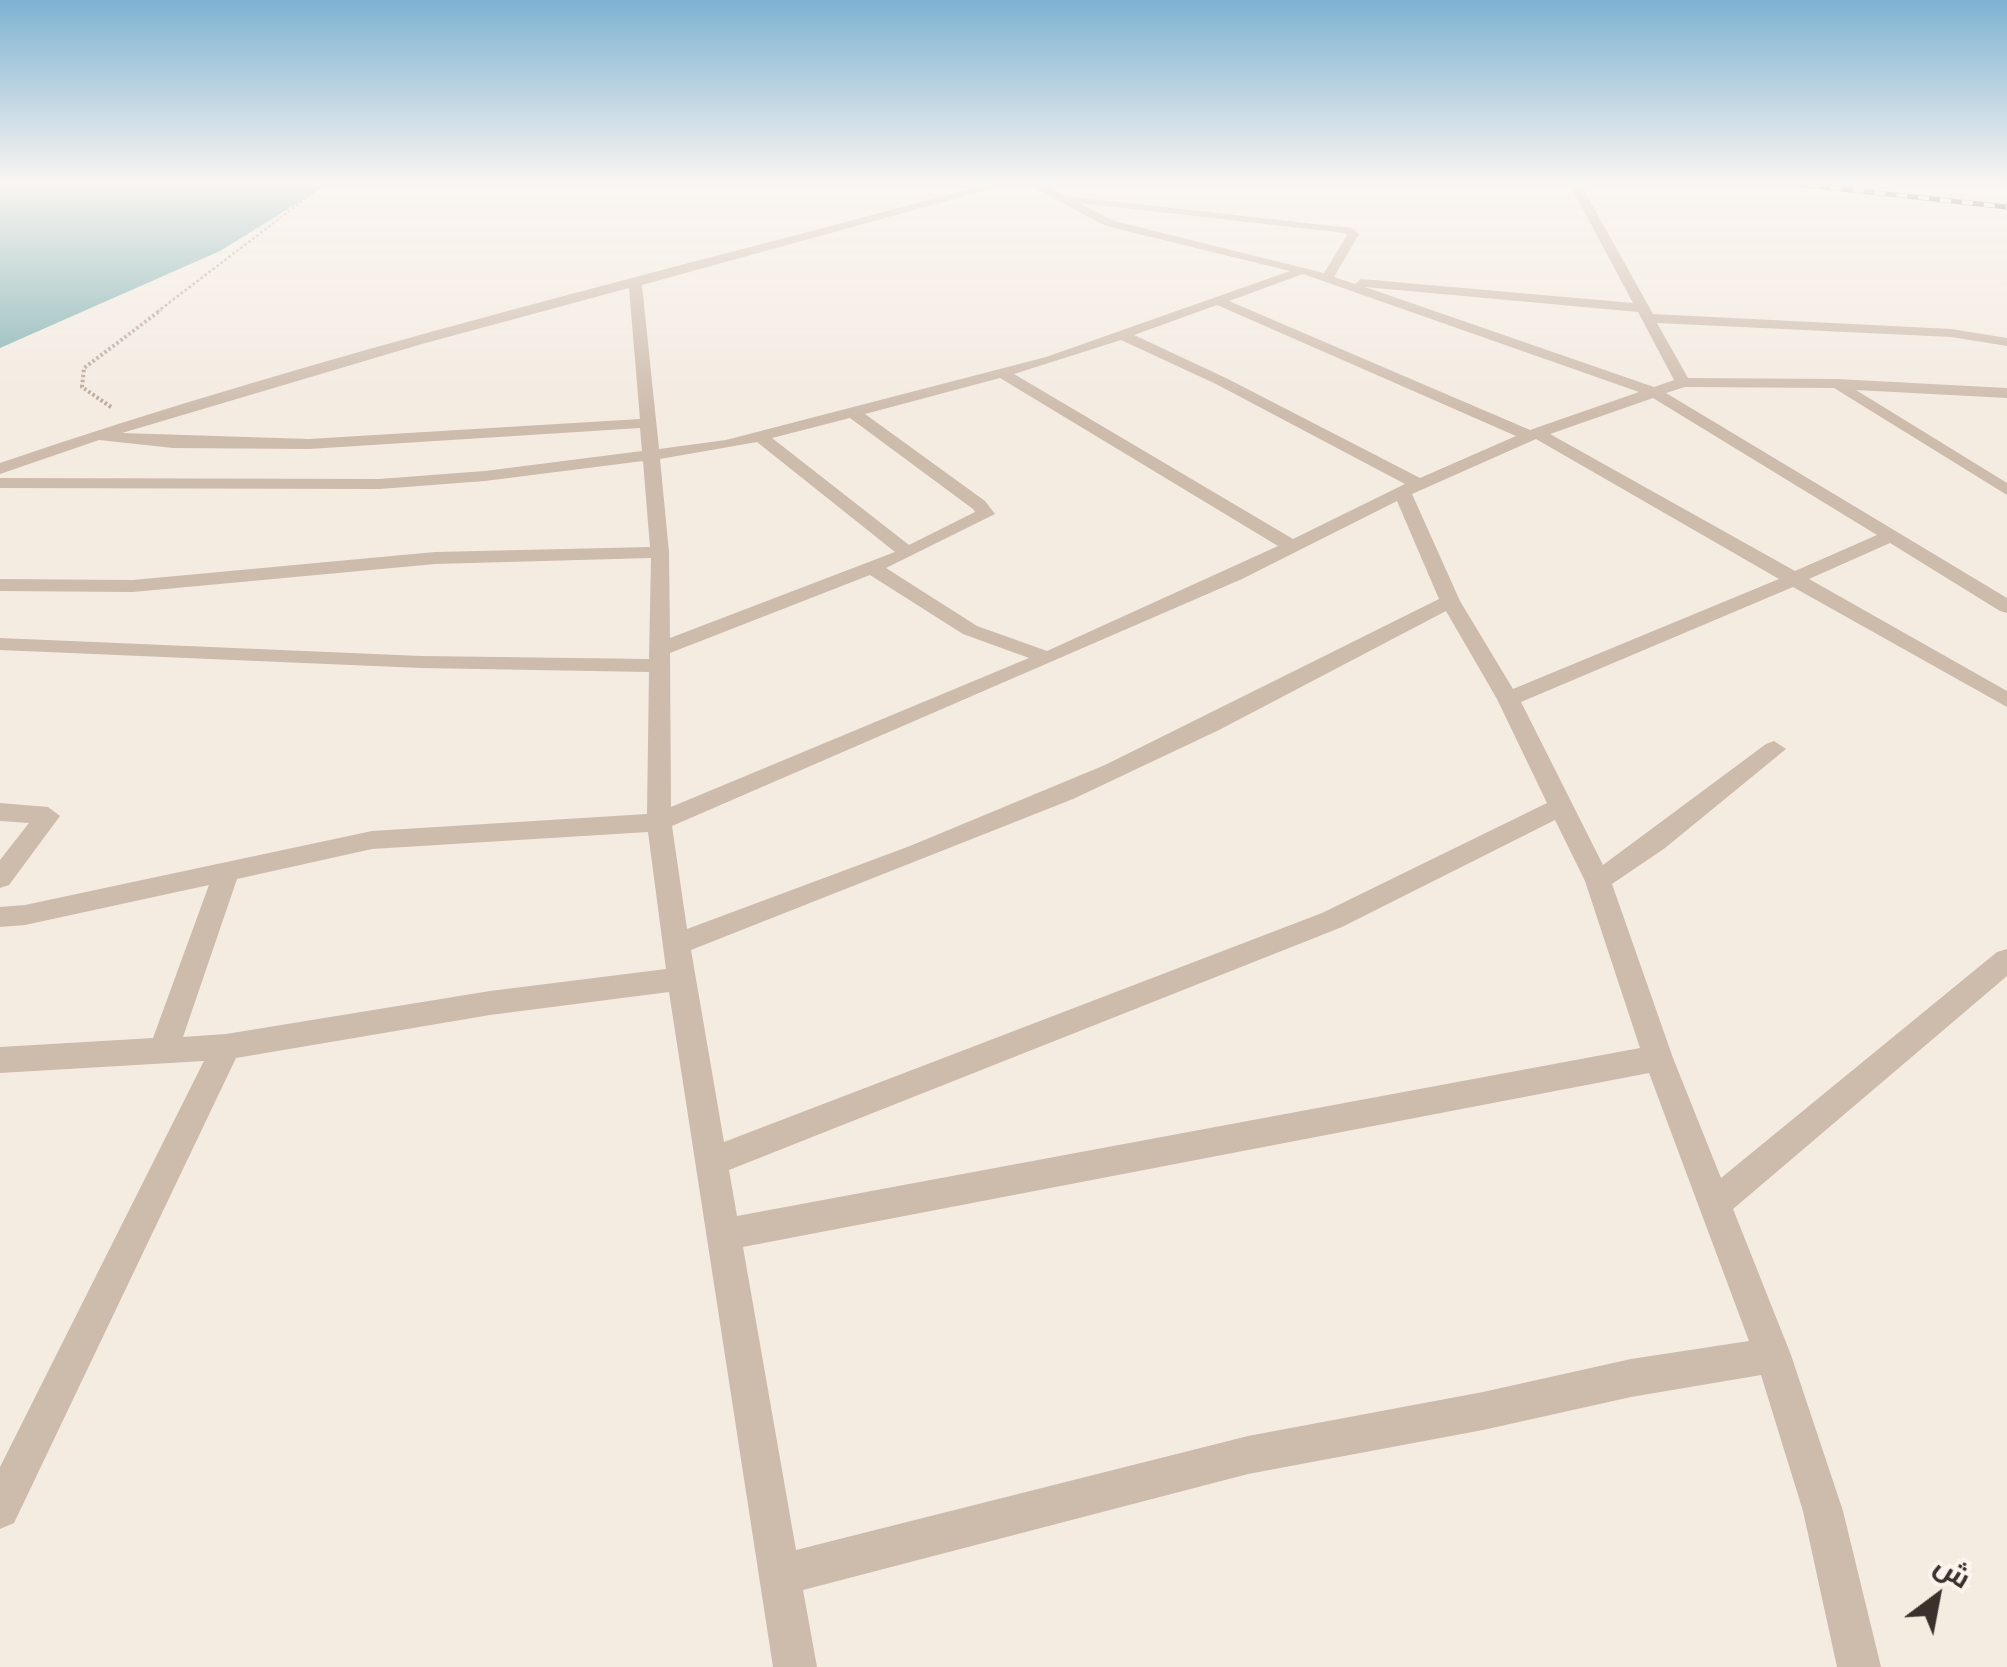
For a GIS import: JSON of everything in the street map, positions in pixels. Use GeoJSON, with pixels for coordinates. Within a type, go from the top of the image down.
{"type":"FeatureCollection","features":[{"type":"Feature","properties":{"kind":"street"},"geometry":{"type":"LineString","coordinates":[[0,470],[96,436],[416,341],[720,261]]}},
{"type":"Feature","properties":{"kind":"street"},"geometry":{"type":"LineString","coordinates":[[1264,261],[1327,278],[1654,392],[2007,608]]}},
{"type":"Feature","properties":{"kind":"street"},"geometry":{"type":"LineString","coordinates":[[1327,278],[1337,261]]}},
{"type":"Feature","properties":{"kind":"street"},"geometry":{"type":"LineString","coordinates":[[1616,261],[1682,382]]}},
{"type":"Feature","properties":{"kind":"street"},"geometry":{"type":"LineString","coordinates":[[0,484],[378,484],[484,476],[760,437],[855,414],[1124,336],[1303,270]]}},
{"type":"Feature","properties":{"kind":"street"},"geometry":{"type":"LineString","coordinates":[[1346,285],[1376,282],[1645,313],[1951,332],[2007,342]]}},
{"type":"Feature","properties":{"kind":"street"},"geometry":{"type":"LineString","coordinates":[[635,284],[660,552],[659,822],[681,979],[795,1667]]}},
{"type":"Feature","properties":{"kind":"street"},"geometry":{"type":"LineString","coordinates":[[1221,302],[1533,434],[2007,700]]}},
{"type":"Feature","properties":{"kind":"street"},"geometry":{"type":"LineString","coordinates":[[1124,336],[1221,381],[1410,488],[1450,601],[1508,699],[1598,881],[1658,1058],[1772,1355],[1823,1511],[1859,1667]]}},
{"type":"Feature","properties":{"kind":"street"},"geometry":{"type":"LineString","coordinates":[[1002,373],[1293,547]]}},
{"type":"Feature","properties":{"kind":"street"},"geometry":{"type":"LineString","coordinates":[[0,917],[25,915],[322,849],[408,836],[659,822],[1048,658],[1533,434],[1682,382],[1837,384],[2000,396]]}},
{"type":"Feature","properties":{"kind":"street"},"geometry":{"type":"LineString","coordinates":[[1837,384],[2007,490]]}},
{"type":"Feature","properties":{"kind":"street"},"geometry":{"type":"LineString","coordinates":[[0,644],[422,662],[658,658],[981,520],[984,511],[855,414]]}},
{"type":"Feature","properties":{"kind":"street"},"geometry":{"type":"LineString","coordinates":[[96,436],[212,446],[330,443],[649,423]]}},
{"type":"Feature","properties":{"kind":"street"},"geometry":{"type":"LineString","coordinates":[[760,437],[908,553]]}},
{"type":"Feature","properties":{"kind":"street"},"geometry":{"type":"LineString","coordinates":[[1508,699],[1892,536]]}},
{"type":"Feature","properties":{"kind":"street"},"geometry":{"type":"LineString","coordinates":[[0,584],[133,586],[435,558],[660,552]]}},
{"type":"Feature","properties":{"kind":"street"},"geometry":{"type":"LineString","coordinates":[[871,567],[970,630],[1048,658]]}},
{"type":"Feature","properties":{"kind":"street"},"geometry":{"type":"LineString","coordinates":[[676,944],[878,870],[1067,792],[1238,711],[1450,601]]}},
{"type":"Feature","properties":{"kind":"street"},"geometry":{"type":"LineString","coordinates":[[1598,881],[1656,842],[1774,749]]}},
{"type":"Feature","properties":{"kind":"street"},"geometry":{"type":"LineString","coordinates":[[711,1162],[1332,920],[1562,806]]}},
{"type":"Feature","properties":{"kind":"street"},"geometry":{"type":"LineString","coordinates":[[0,812],[48,816],[0,878]]}},
{"type":"Feature","properties":{"kind":"street"},"geometry":{"type":"LineString","coordinates":[[164,1048],[227,870]]}},
{"type":"Feature","properties":{"kind":"street"},"geometry":{"type":"LineString","coordinates":[[1713,1205],[2007,960]]}},
{"type":"Feature","properties":{"kind":"street"},"geometry":{"type":"LineString","coordinates":[[0,1060],[226,1046],[490,1003],[681,979]]}},
{"type":"Feature","properties":{"kind":"street"},"geometry":{"type":"LineString","coordinates":[[0,1509],[226,1046]]}},
{"type":"Feature","properties":{"kind":"street"},"geometry":{"type":"LineString","coordinates":[[726,1234],[1658,1058]]}},
{"type":"Feature","properties":{"kind":"street"},"geometry":{"type":"LineString","coordinates":[[781,1575],[1248,1455],[1483,1412],[1631,1378],[1772,1355]]}},
{"type":"Feature","properties":{"kind":"path"},"geometry":{"type":"LineString","coordinates":[[142,422],[82,387],[84,368],[224,261]]}},
{"type":"Feature","properties":{"kind":"water"},"geometry":{"type":"Polygon","coordinates":[[[0,261],[198,261],[0,348],[0,261]]]}}]}
